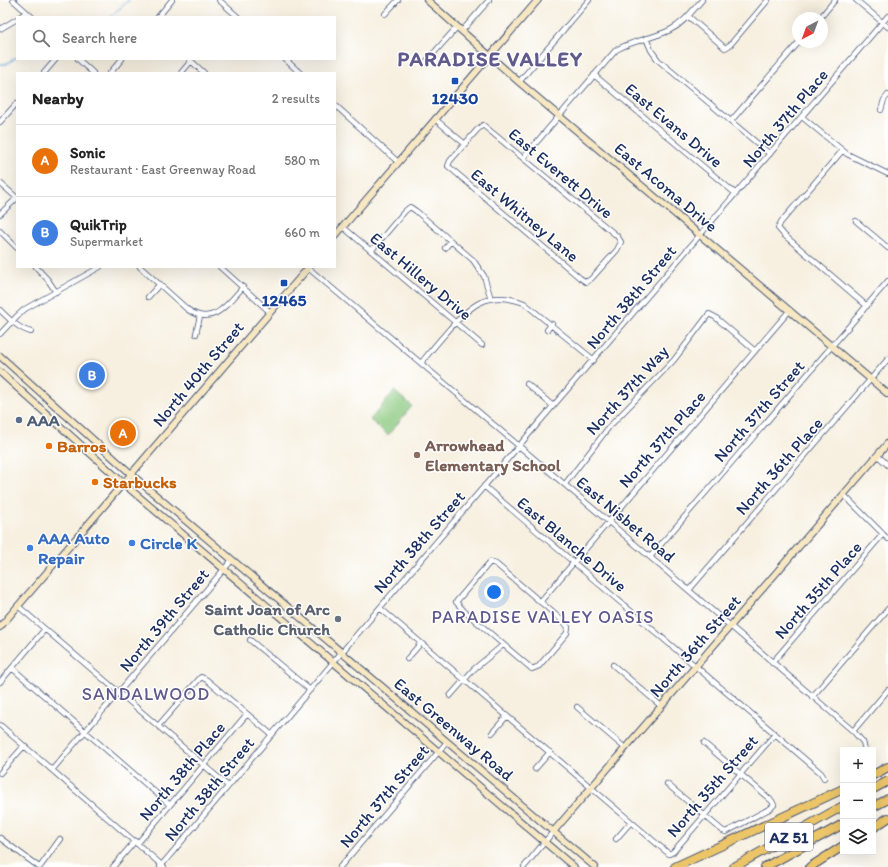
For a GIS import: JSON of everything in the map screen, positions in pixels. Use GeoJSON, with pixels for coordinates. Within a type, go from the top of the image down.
{"type":"FeatureCollection","features":[{"type":"Feature","properties":{"kind":"highway"},"geometry":{"type":"LineString","coordinates":[[876,773],[888,767]]}},
{"type":"Feature","properties":{"kind":"highway"},"geometry":{"type":"LineString","coordinates":[[876,787],[888,781]]}},
{"type":"Feature","properties":{"kind":"highway"},"geometry":{"type":"LineString","coordinates":[[675,867],[840,790]]}},
{"type":"Feature","properties":{"kind":"highway"},"geometry":{"type":"LineString","coordinates":[[876,806],[888,799]]}},
{"type":"Feature","properties":{"kind":"highway","name":"AZ 51"},"geometry":{"type":"LineString","coordinates":[[734,867],[840,808]]}},
{"type":"Feature","properties":{"kind":"highway"},"geometry":{"type":"LineString","coordinates":[[876,826],[888,818]]}},
{"type":"Feature","properties":{"kind":"highway","name":"AZ 51"},"geometry":{"type":"LineString","coordinates":[[765,867],[840,826]]}},
{"type":"Feature","properties":{"kind":"highway"},"geometry":{"type":"LineString","coordinates":[[810,867],[840,848]]}},
{"type":"Feature","properties":{"kind":"main road","name":"East Acoma Drive"},"geometry":{"type":"LineString","coordinates":[[427,0],[519,82],[888,394]]}},
{"type":"Feature","properties":{"kind":"main road"},"geometry":{"type":"LineString","coordinates":[[336,235],[538,0]]}},
{"type":"Feature","properties":{"kind":"main road","name":"North 40th Street"},"geometry":{"type":"LineString","coordinates":[[0,627],[124,484],[307,268]]}},
{"type":"Feature","properties":{"kind":"main road","name":"East Greenway Road"},"geometry":{"type":"LineString","coordinates":[[0,356],[131,475],[595,867]]}},
{"type":"Feature","properties":{"kind":"main road","name":"East Greenway Road"},"geometry":{"type":"LineString","coordinates":[[0,372],[124,484],[574,867]]}},
{"type":"Feature","properties":{"kind":"main road","name":"North 36th Street"},"geometry":{"type":"LineString","coordinates":[[553,832],[888,443]]}},
{"type":"Feature","properties":{"kind":"main road"},"geometry":{"type":"LineString","coordinates":[[286,622],[294,612]]}},
{"type":"Feature","properties":{"kind":"street"},"geometry":{"type":"LineString","coordinates":[[13,0],[31,16]]}},
{"type":"Feature","properties":{"kind":"street"},"geometry":{"type":"LineString","coordinates":[[159,16],[172,0]]}},
{"type":"Feature","properties":{"kind":"street"},"geometry":{"type":"LineString","coordinates":[[219,0],[237,16]]}},
{"type":"Feature","properties":{"kind":"street"},"geometry":{"type":"LineString","coordinates":[[385,14],[398,0]]}},
{"type":"Feature","properties":{"kind":"street"},"geometry":{"type":"LineString","coordinates":[[425,63],[489,0]]}},
{"type":"Feature","properties":{"kind":"street"},"geometry":{"type":"LineString","coordinates":[[519,82],[589,0]]}},
{"type":"Feature","properties":{"kind":"street"},"geometry":{"type":"LineString","coordinates":[[523,158],[616,50],[632,42],[670,30],[688,16],[702,0]]}},
{"type":"Feature","properties":{"kind":"street"},"geometry":{"type":"LineString","coordinates":[[688,16],[725,48],[768,0]]}},
{"type":"Feature","properties":{"kind":"street"},"geometry":{"type":"LineString","coordinates":[[825,12],[835,0]]}},
{"type":"Feature","properties":{"kind":"street"},"geometry":{"type":"LineString","coordinates":[[856,0],[888,27]]}},
{"type":"Feature","properties":{"kind":"street"},"geometry":{"type":"LineString","coordinates":[[21,16],[26,12]]}},
{"type":"Feature","properties":{"kind":"street","name":"North 37th Place"},"geometry":{"type":"LineString","coordinates":[[700,235],[888,16]]}},
{"type":"Feature","properties":{"kind":"street"},"geometry":{"type":"LineString","coordinates":[[0,29],[16,21]]}},
{"type":"Feature","properties":{"kind":"street"},"geometry":{"type":"LineString","coordinates":[[646,38],[651,50],[658,60],[770,154]]}},
{"type":"Feature","properties":{"kind":"street"},"geometry":{"type":"LineString","coordinates":[[732,121],[794,48]]}},
{"type":"Feature","properties":{"kind":"street"},"geometry":{"type":"LineString","coordinates":[[45,72],[55,60]]}},
{"type":"Feature","properties":{"kind":"street"},"geometry":{"type":"LineString","coordinates":[[79,60],[92,72]]}},
{"type":"Feature","properties":{"kind":"street"},"geometry":{"type":"LineString","coordinates":[[111,72],[121,60]]}},
{"type":"Feature","properties":{"kind":"street"},"geometry":{"type":"LineString","coordinates":[[182,72],[190,60],[203,72]]}},
{"type":"Feature","properties":{"kind":"street"},"geometry":{"type":"LineString","coordinates":[[286,60],[299,72]]}},
{"type":"Feature","properties":{"kind":"street","name":"East Evans Drive"},"geometry":{"type":"LineString","coordinates":[[594,75],[736,194]]}},
{"type":"Feature","properties":{"kind":"street"},"geometry":{"type":"LineString","coordinates":[[881,110],[884,100],[888,95]]}},
{"type":"Feature","properties":{"kind":"street"},"geometry":{"type":"LineString","coordinates":[[0,122],[16,104]]}},
{"type":"Feature","properties":{"kind":"street"},"geometry":{"type":"LineString","coordinates":[[336,106],[398,162]]}},
{"type":"Feature","properties":{"kind":"street"},"geometry":{"type":"LineString","coordinates":[[802,117],[842,151],[857,160],[888,174]]}},
{"type":"Feature","properties":{"kind":"street"},"geometry":{"type":"LineString","coordinates":[[435,119],[465,144]]}},
{"type":"Feature","properties":{"kind":"street","name":"East Everett Drive"},"geometry":{"type":"LineString","coordinates":[[465,144],[483,125],[617,236],[621,242],[616,250],[591,280],[586,282]]}},
{"type":"Feature","properties":{"kind":"street","name":"East Whitney Lane"},"geometry":{"type":"LineString","coordinates":[[465,144],[450,161],[448,166],[586,282]]}},
{"type":"Feature","properties":{"kind":"street"},"geometry":{"type":"LineString","coordinates":[[842,151],[781,222],[778,228],[784,235],[867,306]]}},
{"type":"Feature","properties":{"kind":"street"},"geometry":{"type":"LineString","coordinates":[[0,183],[16,197]]}},
{"type":"Feature","properties":{"kind":"street"},"geometry":{"type":"LineString","coordinates":[[0,214],[16,199]]}},
{"type":"Feature","properties":{"kind":"street"},"geometry":{"type":"LineString","coordinates":[[371,251],[410,207],[468,255],[480,268],[491,299]]}},
{"type":"Feature","properties":{"kind":"street"},"geometry":{"type":"LineString","coordinates":[[856,221],[888,248]]}},
{"type":"Feature","properties":{"kind":"street","name":"East Hillery Drive"},"geometry":{"type":"LineString","coordinates":[[343,227],[482,345]]}},
{"type":"Feature","properties":{"kind":"street"},"geometry":{"type":"LineString","coordinates":[[0,231],[16,247]]}},
{"type":"Feature","properties":{"kind":"street","name":"North 38th Street"},"geometry":{"type":"LineString","coordinates":[[162,866],[342,652],[700,235]]}},
{"type":"Feature","properties":{"kind":"street"},"geometry":{"type":"LineString","coordinates":[[445,248],[451,241]]}},
{"type":"Feature","properties":{"kind":"street"},"geometry":{"type":"LineString","coordinates":[[37,268],[48,280],[56,292]]}},
{"type":"Feature","properties":{"kind":"street"},"geometry":{"type":"LineString","coordinates":[[0,334],[24,309],[98,268]]}},
{"type":"Feature","properties":{"kind":"street"},"geometry":{"type":"LineString","coordinates":[[141,268],[187,309],[200,316],[211,316],[222,310],[243,287]]}},
{"type":"Feature","properties":{"kind":"street"},"geometry":{"type":"LineString","coordinates":[[221,268],[270,312]]}},
{"type":"Feature","properties":{"kind":"street","name":"East Nisbet Road"},"geometry":{"type":"LineString","coordinates":[[309,268],[565,484],[853,731],[863,742],[864,747]]}},
{"type":"Feature","properties":{"kind":"street","name":"North 37th Street"},"geometry":{"type":"LineString","coordinates":[[650,557],[888,282]]}},
{"type":"Feature","properties":{"kind":"street"},"geometry":{"type":"LineString","coordinates":[[148,297],[160,284]]}},
{"type":"Feature","properties":{"kind":"street"},"geometry":{"type":"LineString","coordinates":[[421,363],[455,322],[468,309],[484,300],[499,297],[524,303],[552,324],[594,360]]}},
{"type":"Feature","properties":{"kind":"street"},"geometry":{"type":"LineString","coordinates":[[0,310],[25,331],[31,332]]}},
{"type":"Feature","properties":{"kind":"street","name":"North 37th Place"},"geometry":{"type":"LineString","coordinates":[[540,602],[790,310]]}},
{"type":"Feature","properties":{"kind":"street","name":"North 37th Way"},"geometry":{"type":"LineString","coordinates":[[565,484],[609,427],[674,360],[709,314],[715,316],[755,351]]}},
{"type":"Feature","properties":{"kind":"street"},"geometry":{"type":"LineString","coordinates":[[196,334],[200,316]]}},
{"type":"Feature","properties":{"kind":"street"},"geometry":{"type":"LineString","coordinates":[[547,330],[552,324]]}},
{"type":"Feature","properties":{"kind":"street","name":"North 36th Place"},"geometry":{"type":"LineString","coordinates":[[689,590],[888,360]]}},
{"type":"Feature","properties":{"kind":"street"},"geometry":{"type":"LineString","coordinates":[[527,384],[553,406]]}},
{"type":"Feature","properties":{"kind":"street"},"geometry":{"type":"LineString","coordinates":[[877,455],[888,465]]}},
{"type":"Feature","properties":{"kind":"street","name":"East Blanche Drive"},"geometry":{"type":"LineString","coordinates":[[484,486],[821,773],[824,778]]}},
{"type":"Feature","properties":{"kind":"street"},"geometry":{"type":"LineString","coordinates":[[844,494],[888,539]]}},
{"type":"Feature","properties":{"kind":"street","name":"North 35th Place"},"geometry":{"type":"LineString","coordinates":[[772,663],[883,534]]}},
{"type":"Feature","properties":{"kind":"street","name":"North 39th Street"},"geometry":{"type":"LineString","coordinates":[[52,770],[232,560]]}},
{"type":"Feature","properties":{"kind":"street"},"geometry":{"type":"LineString","coordinates":[[490,562],[496,564],[568,627],[566,632],[539,666],[532,669],[503,644],[464,611],[456,602],[490,562]]}},
{"type":"Feature","properties":{"kind":"street"},"geometry":{"type":"LineString","coordinates":[[18,606],[228,786]]}},
{"type":"Feature","properties":{"kind":"street"},"geometry":{"type":"LineString","coordinates":[[380,608],[631,822],[616,839]]}},
{"type":"Feature","properties":{"kind":"street"},"geometry":{"type":"LineString","coordinates":[[812,697],[888,609]]}},
{"type":"Feature","properties":{"kind":"street"},"geometry":{"type":"LineString","coordinates":[[0,682],[45,629]]}},
{"type":"Feature","properties":{"kind":"street"},"geometry":{"type":"LineString","coordinates":[[250,640],[310,690]]}},
{"type":"Feature","properties":{"kind":"street"},"geometry":{"type":"LineString","coordinates":[[407,659],[421,643]]}},
{"type":"Feature","properties":{"kind":"street"},"geometry":{"type":"LineString","coordinates":[[450,696],[474,669],[503,644]]}},
{"type":"Feature","properties":{"kind":"street"},"geometry":{"type":"LineString","coordinates":[[612,665],[661,706]]}},
{"type":"Feature","properties":{"kind":"street"},"geometry":{"type":"LineString","coordinates":[[12,668],[170,805]]}},
{"type":"Feature","properties":{"kind":"street"},"geometry":{"type":"LineString","coordinates":[[158,726],[201,677],[207,680],[272,735]]}},
{"type":"Feature","properties":{"kind":"street"},"geometry":{"type":"LineString","coordinates":[[853,731],[888,691]]}},
{"type":"Feature","properties":{"kind":"street"},"geometry":{"type":"LineString","coordinates":[[577,707],[625,748]]}},
{"type":"Feature","properties":{"kind":"street","name":"North 38th Place"},"geometry":{"type":"LineString","coordinates":[[113,867],[170,805],[247,714]]}},
{"type":"Feature","properties":{"kind":"street"},"geometry":{"type":"LineString","coordinates":[[492,733],[507,716]]}},
{"type":"Feature","properties":{"kind":"street"},"geometry":{"type":"LineString","coordinates":[[0,725],[162,866]]}},
{"type":"Feature","properties":{"kind":"street","name":"North 35th Street"},"geometry":{"type":"LineString","coordinates":[[631,822],[669,854],[673,852],[775,734]]}},
{"type":"Feature","properties":{"kind":"street","name":"North 37th Street"},"geometry":{"type":"LineString","coordinates":[[340,867],[447,742]]}},
{"type":"Feature","properties":{"kind":"street"},"geometry":{"type":"LineString","coordinates":[[667,784],[704,816],[726,832],[771,808],[774,804],[772,800],[704,742]]}},
{"type":"Feature","properties":{"kind":"street"},"geometry":{"type":"LineString","coordinates":[[0,773],[24,746]]}},
{"type":"Feature","properties":{"kind":"street"},"geometry":{"type":"LineString","coordinates":[[535,769],[550,752]]}},
{"type":"Feature","properties":{"kind":"street","name":"North 36th Street"},"geometry":{"type":"LineString","coordinates":[[524,867],[553,832]]}},
{"type":"Feature","properties":{"kind":"street"},"geometry":{"type":"LineString","coordinates":[[0,838],[39,867],[60,839]]}},
{"type":"Feature","properties":{"kind":"green space"},"geometry":{"type":"Polygon","coordinates":[[[394,391],[412,406],[388,435],[370,420],[394,391]]]}},
{"type":"Feature","properties":{"kind":"waterway"},"geometry":{"type":"LineString","coordinates":[[111,16],[129,0]]}},
{"type":"Feature","properties":{"kind":"waterway"},"geometry":{"type":"LineString","coordinates":[[0,64],[6,64],[16,58]]}},
{"type":"Feature","properties":{"kind":"place","name":"12430"},"geometry":{"type":"Point","coordinates":[455,81]}},
{"type":"Feature","properties":{"kind":"place","name":"12465"},"geometry":{"type":"Point","coordinates":[284,283]}},
{"type":"Feature","properties":{"kind":"place","name":"QuikTrip"},"geometry":{"type":"Point","coordinates":[92,375]}},
{"type":"Feature","properties":{"kind":"place","name":"AAA"},"geometry":{"type":"Point","coordinates":[19,420]}},
{"type":"Feature","properties":{"kind":"place","name":"Sonic"},"geometry":{"type":"Point","coordinates":[123,433]}},
{"type":"Feature","properties":{"kind":"place","name":"Barros"},"geometry":{"type":"Point","coordinates":[49,446]}},
{"type":"Feature","properties":{"kind":"place","name":"Arrowhead Elementary School"},"geometry":{"type":"Point","coordinates":[417,455]}},
{"type":"Feature","properties":{"kind":"place","name":"Starbucks"},"geometry":{"type":"Point","coordinates":[95,482]}},
{"type":"Feature","properties":{"kind":"place","name":"Circle K"},"geometry":{"type":"Point","coordinates":[132,543]}},
{"type":"Feature","properties":{"kind":"place","name":"AAA Auto Repair"},"geometry":{"type":"Point","coordinates":[30,548]}},
{"type":"Feature","properties":{"kind":"place","name":"Saint Joan of Arc Catholic Church"},"geometry":{"type":"Point","coordinates":[338,619]}},
{"type":"Feature","properties":{"kind":"district","name":"PARADISE VALLEY"},"geometry":{"type":"Point","coordinates":[490,58]}},
{"type":"Feature","properties":{"kind":"district","name":"PARADISE VALLEY OASIS"},"geometry":{"type":"Point","coordinates":[543,617]}},
{"type":"Feature","properties":{"kind":"district","name":"SANDALWOOD"},"geometry":{"type":"Point","coordinates":[146,694]}}]}
